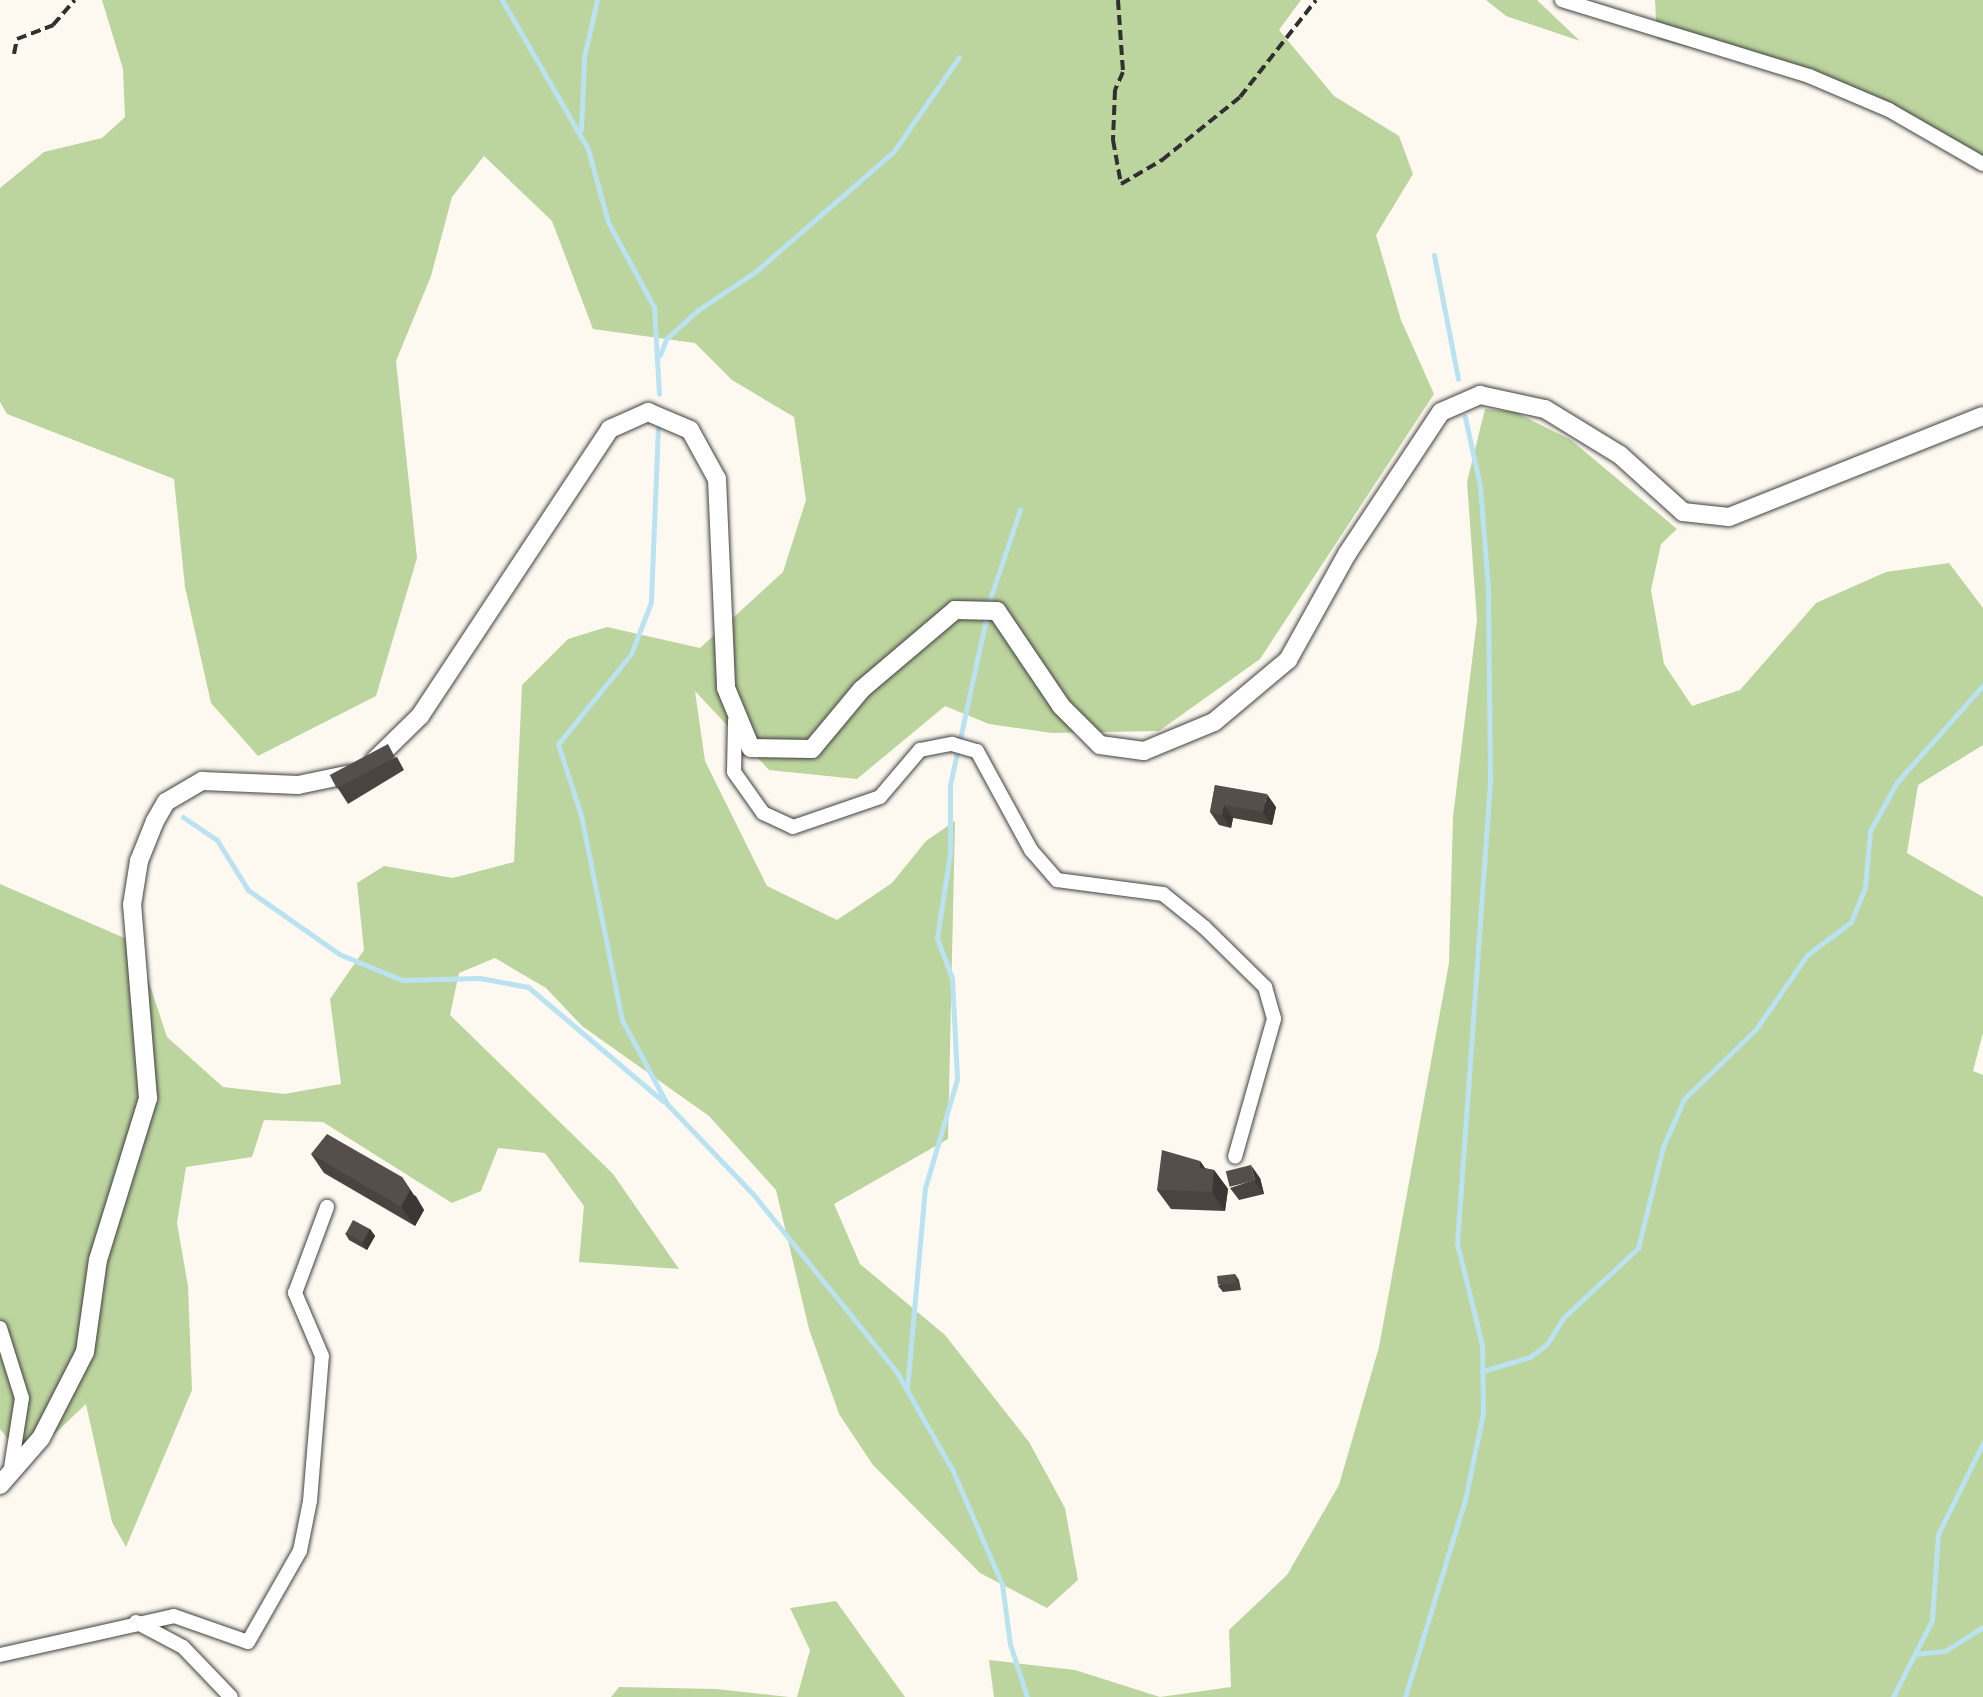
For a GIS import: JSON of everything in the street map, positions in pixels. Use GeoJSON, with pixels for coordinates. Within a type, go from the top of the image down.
{"type":"FeatureCollection","features":[{"type":"Feature","properties":{"kind":"street"},"geometry":{"type":"LineString","coordinates":[[1562,0],[1809,76],[1890,110],[1983,164]]}},
{"type":"Feature","properties":{"kind":"street"},"geometry":{"type":"LineString","coordinates":[[5,1480],[66,1400],[84,1352],[98,1260],[148,1098],[132,905],[138,860],[166,802],[202,781],[333,782],[394,746],[610,428],[648,412],[690,430],[717,479],[726,688],[735,720],[752,748],[812,749],[862,689],[955,610],[997,611],[1061,706],[1100,744],[1144,751],[1214,722],[1288,660],[1346,554],[1441,412],[1480,394],[1545,409],[1620,455],[1684,512],[1729,517],[1983,416]]}},
{"type":"Feature","properties":{"kind":"street"},"geometry":{"type":"LineString","coordinates":[[735,720],[734,772],[763,812],[793,826],[880,797],[920,750],[952,744],[978,751],[1031,850],[1057,880],[1162,894],[1204,926],[1265,986],[1274,1019],[1235,1156]]}},
{"type":"Feature","properties":{"kind":"street"},"geometry":{"type":"LineString","coordinates":[[0,1655],[174,1616],[248,1642],[300,1551],[322,1356],[295,1293],[328,1207]]}},
{"type":"Feature","properties":{"kind":"street"},"geometry":{"type":"LineString","coordinates":[[0,1328],[22,1398],[5,1480]]}},
{"type":"Feature","properties":{"kind":"street"},"geometry":{"type":"LineString","coordinates":[[135,1622],[183,1646],[231,1697]]}},
{"type":"Feature","properties":{"kind":"path"},"geometry":{"type":"LineString","coordinates":[[14,54],[17,39],[52,26],[75,0]]}},
{"type":"Feature","properties":{"kind":"path"},"geometry":{"type":"LineString","coordinates":[[1118,0],[1123,72],[1115,90],[1113,140],[1121,184],[1162,160],[1240,97],[1316,0]]}},
{"type":"Feature","properties":{"kind":"green space"},"geometry":{"type":"Polygon","coordinates":[[[102,0],[1301,0],[1279,30],[1334,96],[1399,136],[1413,174],[1376,235],[1401,320],[1434,394],[1260,659],[1159,731],[1052,733],[989,724],[945,706],[857,779],[769,770],[695,691],[705,761],[767,886],[837,920],[892,883],[926,841],[955,821],[948,1139],[834,1204],[860,1264],[945,1335],[1029,1442],[1065,1508],[1078,1580],[1047,1608],[980,1573],[873,1465],[839,1414],[809,1329],[776,1190],[709,1116],[582,1026],[546,988],[495,958],[459,973],[450,1015],[613,1174],[679,1269],[579,1262],[584,1206],[545,1153],[498,1148],[481,1191],[452,1203],[323,1122],[264,1120],[252,1157],[186,1167],[177,1223],[188,1286],[192,1390],[126,1547],[112,1522],[86,1404],[26,1461],[0,1429],[0,884],[136,943],[167,1037],[223,1087],[284,1094],[341,1084],[330,999],[364,950],[357,883],[384,866],[453,878],[514,862],[522,685],[568,639],[607,627],[700,648],[783,572],[806,500],[794,417],[732,380],[695,343],[593,329],[552,221],[484,156],[452,197],[431,276],[396,361],[417,558],[376,696],[258,756],[211,703],[185,587],[174,479],[7,414],[0,402],[0,188],[44,152],[102,138],[125,117],[123,69],[102,0]]]}},
{"type":"Feature","properties":{"kind":"green space"},"geometry":{"type":"Polygon","coordinates":[[[1486,0],[1537,0],[1580,41],[1506,16],[1486,0]]]}},
{"type":"Feature","properties":{"kind":"green space"},"geometry":{"type":"Polygon","coordinates":[[[1655,0],[1983,0],[1983,159],[1903,116],[1749,63],[1657,39],[1655,0]]]}},
{"type":"Feature","properties":{"kind":"green space"},"geometry":{"type":"Polygon","coordinates":[[[1485,409],[1515,412],[1571,440],[1677,529],[1661,544],[1651,590],[1664,664],[1692,706],[1740,690],[1816,603],[1886,572],[1949,563],[1983,608],[1983,745],[1918,785],[1907,853],[1983,897],[1983,1033],[1973,1071],[1983,1075],[1983,1697],[1160,1697],[1231,1687],[1229,1630],[1287,1575],[1339,1485],[1379,1347],[1449,963],[1453,817],[1477,620],[1467,482],[1485,409]]]}},
{"type":"Feature","properties":{"kind":"green space"},"geometry":{"type":"Polygon","coordinates":[[[836,1601],[905,1697],[797,1697],[810,1650],[790,1608],[836,1601]]]}},
{"type":"Feature","properties":{"kind":"green space"},"geometry":{"type":"Polygon","coordinates":[[[989,1660],[1075,1670],[1160,1697],[994,1697],[989,1660]]]}},
{"type":"Feature","properties":{"kind":"green space"},"geometry":{"type":"Polygon","coordinates":[[[619,1687],[716,1689],[789,1697],[611,1697],[619,1687]]]}},
{"type":"Feature","properties":{"kind":"building"},"geometry":{"type":"Polygon","coordinates":[[[388,744],[395,757],[337,788],[330,775],[388,744]]]}},
{"type":"Feature","properties":{"kind":"building"},"geometry":{"type":"Polygon","coordinates":[[[1215,785],[1267,794],[1263,812],[1224,805],[1222,815],[1210,812],[1215,785]]]}},
{"type":"Feature","properties":{"kind":"building"},"geometry":{"type":"Polygon","coordinates":[[[327,1134],[402,1177],[410,1190],[401,1207],[311,1154],[327,1134]]]}},
{"type":"Feature","properties":{"kind":"building"},"geometry":{"type":"Polygon","coordinates":[[[1162,1150],[1200,1161],[1200,1168],[1214,1170],[1212,1192],[1157,1190],[1162,1150]]]}},
{"type":"Feature","properties":{"kind":"building"},"geometry":{"type":"Polygon","coordinates":[[[1251,1165],[1255,1181],[1230,1187],[1226,1171],[1251,1165]]]}},
{"type":"Feature","properties":{"kind":"building"},"geometry":{"type":"Polygon","coordinates":[[[353,1220],[370,1229],[363,1242],[346,1233],[353,1220]]]}},
{"type":"Feature","properties":{"kind":"building"},"geometry":{"type":"Polygon","coordinates":[[[1235,1274],[1236,1283],[1218,1285],[1217,1276],[1235,1274]]]}},
{"type":"Feature","properties":{"kind":"waterway"},"geometry":{"type":"LineString","coordinates":[[502,0],[588,149],[608,222],[654,307],[659,394]]}},
{"type":"Feature","properties":{"kind":"waterway"},"geometry":{"type":"LineString","coordinates":[[581,130],[584,57],[597,0]]}},
{"type":"Feature","properties":{"kind":"waterway"},"geometry":{"type":"LineString","coordinates":[[660,355],[666,339],[698,310],[755,272],[894,151],[959,57]]}},
{"type":"Feature","properties":{"kind":"waterway"},"geometry":{"type":"LineString","coordinates":[[1434,255],[1458,379]]}},
{"type":"Feature","properties":{"kind":"waterway"},"geometry":{"type":"LineString","coordinates":[[1405,1697],[1465,1500],[1483,1413],[1482,1345],[1457,1243],[1490,780],[1488,589],[1480,486],[1465,417]]}},
{"type":"Feature","properties":{"kind":"waterway"},"geometry":{"type":"LineString","coordinates":[[658,426],[651,602],[631,654],[558,744],[581,815],[622,1020],[667,1104],[753,1194],[896,1371],[952,1469],[1002,1584],[1010,1644],[1027,1697]]}},
{"type":"Feature","properties":{"kind":"waterway"},"geometry":{"type":"LineString","coordinates":[[907,1389],[925,1188],[957,1079],[952,978],[937,938],[950,853],[950,785],[991,596],[1020,510]]}},
{"type":"Feature","properties":{"kind":"waterway"},"geometry":{"type":"LineString","coordinates":[[1482,1371],[1530,1357],[1547,1344],[1563,1318],[1638,1248],[1663,1147],[1684,1099],[1756,1029],[1807,955],[1851,922],[1865,887],[1870,831],[1897,782],[1983,685]]}},
{"type":"Feature","properties":{"kind":"waterway"},"geometry":{"type":"LineString","coordinates":[[183,817],[217,840],[248,890],[339,954],[402,980],[480,978],[528,987],[663,1101]]}},
{"type":"Feature","properties":{"kind":"waterway"},"geometry":{"type":"LineString","coordinates":[[1893,1697],[1932,1620],[1938,1534],[1983,1443]]}},
{"type":"Feature","properties":{"kind":"waterway"},"geometry":{"type":"LineString","coordinates":[[1915,1654],[1945,1651],[1983,1627]]}}]}
